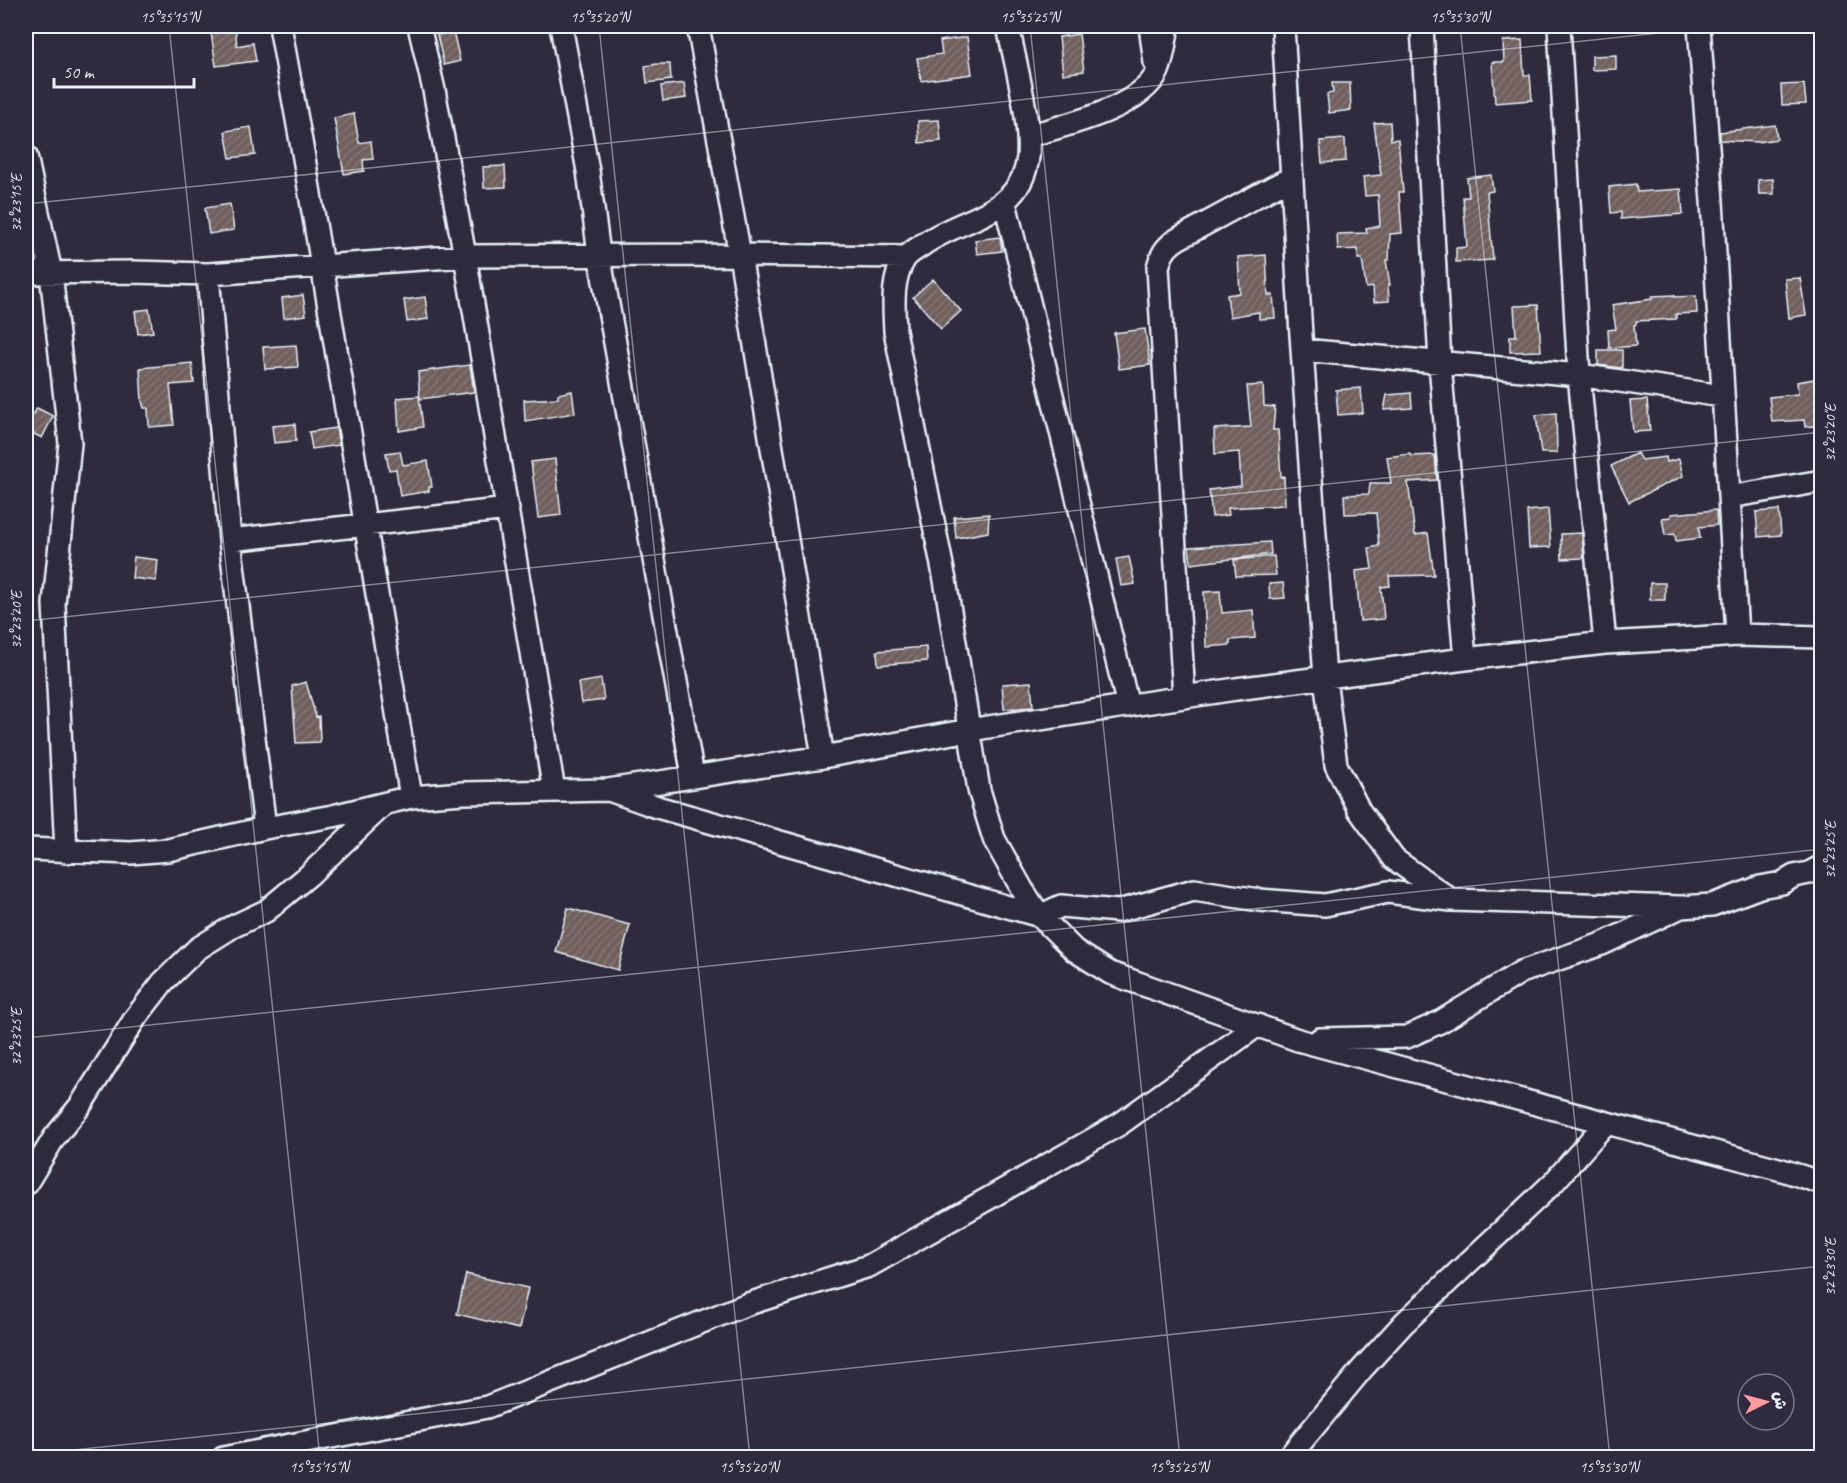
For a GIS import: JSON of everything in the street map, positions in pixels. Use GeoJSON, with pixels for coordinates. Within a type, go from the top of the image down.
{"type":"FeatureCollection","features":[{"type":"Feature","properties":{"kind":"street"},"geometry":{"type":"LineString","coordinates":[[280,26],[411,797]]}},
{"type":"Feature","properties":{"kind":"street"},"geometry":{"type":"LineString","coordinates":[[419,26],[434,90],[465,256],[554,791]]}},
{"type":"Feature","properties":{"kind":"street"},"geometry":{"type":"LineString","coordinates":[[561,26],[588,171],[599,254],[693,776]]}},
{"type":"Feature","properties":{"kind":"street"},"geometry":{"type":"LineString","coordinates":[[698,26],[740,255],[823,757]]}},
{"type":"Feature","properties":{"kind":"street"},"geometry":{"type":"LineString","coordinates":[[1008,26],[1028,136],[1028,159],[1020,184],[1005,203],[926,242],[905,257],[898,271],[894,297],[895,332],[945,580],[979,790],[994,838],[1040,916],[1074,951],[1110,972],[1298,1040],[1782,1170],[1821,1183]]}},
{"type":"Feature","properties":{"kind":"street"},"geometry":{"type":"LineString","coordinates":[[1150,26],[1157,73]]}},
{"type":"Feature","properties":{"kind":"street"},"geometry":{"type":"LineString","coordinates":[[1028,136],[1115,107],[1147,86],[1157,73],[1163,57],[1168,26]]}},
{"type":"Feature","properties":{"kind":"street"},"geometry":{"type":"LineString","coordinates":[[1283,26],[1302,350],[1325,678],[1336,765],[1359,810],[1394,859],[1451,900]]}},
{"type":"Feature","properties":{"kind":"street"},"geometry":{"type":"LineString","coordinates":[[1422,26],[1440,363],[1465,659]]}},
{"type":"Feature","properties":{"kind":"street"},"geometry":{"type":"LineString","coordinates":[[1559,26],[1579,375],[1605,644]]}},
{"type":"Feature","properties":{"kind":"street"},"geometry":{"type":"LineString","coordinates":[[1699,26],[1712,201],[1737,635]]}},
{"type":"Feature","properties":{"kind":"street"},"geometry":{"type":"LineString","coordinates":[[26,156],[51,273],[70,443],[54,604],[66,852]]}},
{"type":"Feature","properties":{"kind":"street"},"geometry":{"type":"LineString","coordinates":[[1184,697],[1158,267],[1161,253],[1169,244],[1292,177]]}},
{"type":"Feature","properties":{"kind":"street"},"geometry":{"type":"LineString","coordinates":[[1005,203],[1128,706]]}},
{"type":"Feature","properties":{"kind":"street"},"geometry":{"type":"LineString","coordinates":[[26,273],[208,274],[465,256],[599,254],[905,257]]}},
{"type":"Feature","properties":{"kind":"street"},"geometry":{"type":"LineString","coordinates":[[208,274],[230,540],[265,828]]}},
{"type":"Feature","properties":{"kind":"street"},"geometry":{"type":"LineString","coordinates":[[1302,350],[1579,375],[1722,396]]}},
{"type":"Feature","properties":{"kind":"street"},"geometry":{"type":"LineString","coordinates":[[1729,497],[1821,481]]}},
{"type":"Feature","properties":{"kind":"street"},"geometry":{"type":"LineString","coordinates":[[230,540],[508,509]]}},
{"type":"Feature","properties":{"kind":"street"},"geometry":{"type":"LineString","coordinates":[[26,849],[131,853],[168,850],[265,828],[333,816],[411,797],[463,793],[608,790],[1184,697],[1465,659],[1605,644],[1737,635],[1821,637]]}},
{"type":"Feature","properties":{"kind":"street"},"geometry":{"type":"LineString","coordinates":[[608,790],[657,807],[1040,916],[1061,906],[1118,911],[1194,890],[1259,900],[1325,905],[1388,892],[1451,900],[1681,907],[1712,905],[1760,887],[1782,883],[1821,866]]}},
{"type":"Feature","properties":{"kind":"street"},"geometry":{"type":"LineString","coordinates":[[26,1184],[54,1138],[93,1086],[136,1017],[163,982],[197,949],[232,927],[266,911],[309,875],[384,804]]}},
{"type":"Feature","properties":{"kind":"street"},"geometry":{"type":"LineString","coordinates":[[1298,1040],[1407,1036],[1440,1022],[1521,972],[1602,944],[1681,907]]}},
{"type":"Feature","properties":{"kind":"street"},"geometry":{"type":"LineString","coordinates":[[223,1458],[487,1407],[745,1305],[870,1266],[1120,1124],[1258,1025]]}},
{"type":"Feature","properties":{"kind":"street"},"geometry":{"type":"LineString","coordinates":[[1288,1458],[1362,1369],[1404,1323],[1553,1183],[1605,1124]]}},
{"type":"Feature","properties":{"kind":"building"},"geometry":{"type":"Polygon","coordinates":[[[210,26],[235,26],[237,46],[253,43],[256,61],[216,66],[210,26]]]}},
{"type":"Feature","properties":{"kind":"building"},"geometry":{"type":"Polygon","coordinates":[[[453,31],[460,61],[444,65],[437,35],[453,31]]]}},
{"type":"Feature","properties":{"kind":"building"},"geometry":{"type":"Polygon","coordinates":[[[1079,34],[1084,71],[1063,74],[1059,37],[1079,34]]]}},
{"type":"Feature","properties":{"kind":"building"},"geometry":{"type":"Polygon","coordinates":[[[967,37],[972,74],[921,81],[917,58],[942,54],[940,41],[967,37]]]}},
{"type":"Feature","properties":{"kind":"building"},"geometry":{"type":"Polygon","coordinates":[[[1522,40],[1524,75],[1530,75],[1532,100],[1495,103],[1492,62],[1504,62],[1503,41],[1522,40]]]}},
{"type":"Feature","properties":{"kind":"building"},"geometry":{"type":"Polygon","coordinates":[[[1616,55],[1616,69],[1592,70],[1592,56],[1616,55]]]}},
{"type":"Feature","properties":{"kind":"building"},"geometry":{"type":"Polygon","coordinates":[[[670,64],[671,80],[647,83],[645,66],[670,64]]]}},
{"type":"Feature","properties":{"kind":"building"},"geometry":{"type":"Polygon","coordinates":[[[684,83],[686,98],[663,101],[661,86],[684,83]]]}},
{"type":"Feature","properties":{"kind":"building"},"geometry":{"type":"Polygon","coordinates":[[[1332,83],[1350,83],[1351,110],[1329,113],[1327,94],[1333,93],[1332,83]]]}},
{"type":"Feature","properties":{"kind":"building"},"geometry":{"type":"Polygon","coordinates":[[[1804,84],[1806,104],[1782,105],[1781,85],[1804,84]]]}},
{"type":"Feature","properties":{"kind":"building"},"geometry":{"type":"Polygon","coordinates":[[[354,114],[359,143],[371,141],[373,159],[363,160],[364,171],[344,174],[334,118],[354,114]]]}},
{"type":"Feature","properties":{"kind":"building"},"geometry":{"type":"Polygon","coordinates":[[[939,120],[941,141],[919,143],[918,121],[939,120]]]}},
{"type":"Feature","properties":{"kind":"building"},"geometry":{"type":"Polygon","coordinates":[[[1390,122],[1391,140],[1398,139],[1403,192],[1399,192],[1402,233],[1390,234],[1389,260],[1386,260],[1390,285],[1388,285],[1389,301],[1374,302],[1373,287],[1366,288],[1362,259],[1358,259],[1358,249],[1338,250],[1337,234],[1367,233],[1366,228],[1380,226],[1378,195],[1365,196],[1363,177],[1381,175],[1374,123],[1390,122]]]}},
{"type":"Feature","properties":{"kind":"building"},"geometry":{"type":"Polygon","coordinates":[[[1775,125],[1777,139],[1757,142],[1720,140],[1720,132],[1775,125]]]}},
{"type":"Feature","properties":{"kind":"building"},"geometry":{"type":"Polygon","coordinates":[[[251,127],[255,155],[230,158],[225,131],[251,127]]]}},
{"type":"Feature","properties":{"kind":"building"},"geometry":{"type":"Polygon","coordinates":[[[1345,139],[1346,161],[1322,163],[1320,141],[1345,139]]]}},
{"type":"Feature","properties":{"kind":"building"},"geometry":{"type":"Polygon","coordinates":[[[505,166],[506,187],[484,188],[483,167],[505,166]]]}},
{"type":"Feature","properties":{"kind":"building"},"geometry":{"type":"Polygon","coordinates":[[[1491,175],[1493,191],[1487,192],[1493,260],[1456,262],[1456,248],[1467,247],[1463,197],[1469,197],[1467,178],[1491,175]]]}},
{"type":"Feature","properties":{"kind":"building"},"geometry":{"type":"Polygon","coordinates":[[[1773,179],[1774,194],[1759,194],[1758,180],[1773,179]]]}},
{"type":"Feature","properties":{"kind":"building"},"geometry":{"type":"Polygon","coordinates":[[[1636,184],[1637,192],[1681,189],[1683,214],[1621,219],[1621,212],[1611,213],[1609,187],[1636,184]]]}},
{"type":"Feature","properties":{"kind":"building"},"geometry":{"type":"Polygon","coordinates":[[[230,204],[234,230],[209,234],[205,208],[230,204]]]}},
{"type":"Feature","properties":{"kind":"building"},"geometry":{"type":"Polygon","coordinates":[[[1000,237],[1002,251],[977,254],[975,240],[1000,237]]]}},
{"type":"Feature","properties":{"kind":"building"},"geometry":{"type":"Polygon","coordinates":[[[1266,255],[1268,295],[1273,295],[1275,318],[1259,319],[1259,312],[1230,317],[1227,295],[1240,293],[1238,257],[1266,255]]]}},
{"type":"Feature","properties":{"kind":"building"},"geometry":{"type":"Polygon","coordinates":[[[1800,278],[1806,315],[1789,318],[1785,279],[1800,278]]]}},
{"type":"Feature","properties":{"kind":"building"},"geometry":{"type":"Polygon","coordinates":[[[933,279],[961,311],[941,329],[913,297],[933,279]]]}},
{"type":"Feature","properties":{"kind":"building"},"geometry":{"type":"Polygon","coordinates":[[[303,295],[306,315],[284,318],[282,298],[303,295]]]}},
{"type":"Feature","properties":{"kind":"building"},"geometry":{"type":"Polygon","coordinates":[[[1675,295],[1675,297],[1696,296],[1697,313],[1676,314],[1676,319],[1636,321],[1634,325],[1636,346],[1609,348],[1608,330],[1616,329],[1612,305],[1652,299],[1652,296],[1675,295]]]}},
{"type":"Feature","properties":{"kind":"building"},"geometry":{"type":"Polygon","coordinates":[[[425,297],[428,319],[407,322],[404,300],[425,297]]]}},
{"type":"Feature","properties":{"kind":"building"},"geometry":{"type":"Polygon","coordinates":[[[1538,305],[1541,351],[1510,352],[1510,336],[1516,336],[1514,306],[1538,305]]]}},
{"type":"Feature","properties":{"kind":"building"},"geometry":{"type":"Polygon","coordinates":[[[149,309],[153,332],[138,334],[135,311],[149,309]]]}},
{"type":"Feature","properties":{"kind":"building"},"geometry":{"type":"Polygon","coordinates":[[[1145,329],[1150,365],[1119,369],[1114,333],[1145,329]]]}},
{"type":"Feature","properties":{"kind":"building"},"geometry":{"type":"Polygon","coordinates":[[[296,345],[298,367],[265,369],[263,347],[296,345]]]}},
{"type":"Feature","properties":{"kind":"building"},"geometry":{"type":"Polygon","coordinates":[[[1598,350],[1622,350],[1622,368],[1598,365],[1598,350]]]}},
{"type":"Feature","properties":{"kind":"building"},"geometry":{"type":"Polygon","coordinates":[[[192,363],[194,383],[170,385],[174,425],[149,427],[148,408],[144,408],[142,401],[140,368],[192,363]]]}},
{"type":"Feature","properties":{"kind":"building"},"geometry":{"type":"Polygon","coordinates":[[[470,365],[474,392],[420,399],[418,372],[470,365]]]}},
{"type":"Feature","properties":{"kind":"building"},"geometry":{"type":"Polygon","coordinates":[[[1821,378],[1821,425],[1805,427],[1804,420],[1772,422],[1769,397],[1798,394],[1797,382],[1821,378]]]}},
{"type":"Feature","properties":{"kind":"building"},"geometry":{"type":"Polygon","coordinates":[[[1263,385],[1264,406],[1275,407],[1273,430],[1278,430],[1285,505],[1228,508],[1229,515],[1212,517],[1209,490],[1241,486],[1239,452],[1215,454],[1214,429],[1251,427],[1247,386],[1263,385]]]}},
{"type":"Feature","properties":{"kind":"building"},"geometry":{"type":"Polygon","coordinates":[[[1361,388],[1363,413],[1338,415],[1336,390],[1361,388]]]}},
{"type":"Feature","properties":{"kind":"building"},"geometry":{"type":"Polygon","coordinates":[[[572,391],[575,413],[525,421],[524,400],[558,398],[558,394],[572,391]]]}},
{"type":"Feature","properties":{"kind":"building"},"geometry":{"type":"Polygon","coordinates":[[[1411,393],[1412,408],[1384,410],[1387,395],[1411,393]]]}},
{"type":"Feature","properties":{"kind":"building"},"geometry":{"type":"Polygon","coordinates":[[[419,396],[423,427],[399,431],[397,398],[419,396]]]}},
{"type":"Feature","properties":{"kind":"building"},"geometry":{"type":"Polygon","coordinates":[[[1647,400],[1650,431],[1633,432],[1630,401],[1647,400]]]}},
{"type":"Feature","properties":{"kind":"building"},"geometry":{"type":"Polygon","coordinates":[[[37,408],[53,416],[42,438],[26,430],[26,410],[34,414],[37,408]]]}},
{"type":"Feature","properties":{"kind":"building"},"geometry":{"type":"Polygon","coordinates":[[[1556,413],[1557,453],[1541,453],[1536,415],[1556,413]]]}},
{"type":"Feature","properties":{"kind":"building"},"geometry":{"type":"Polygon","coordinates":[[[295,424],[296,441],[274,443],[272,426],[295,424]]]}},
{"type":"Feature","properties":{"kind":"building"},"geometry":{"type":"Polygon","coordinates":[[[336,428],[339,445],[312,449],[309,432],[336,428]]]}},
{"type":"Feature","properties":{"kind":"building"},"geometry":{"type":"Polygon","coordinates":[[[400,451],[403,465],[428,461],[432,487],[429,487],[429,491],[400,496],[396,469],[389,470],[386,453],[400,451]]]}},
{"type":"Feature","properties":{"kind":"building"},"geometry":{"type":"Polygon","coordinates":[[[1637,453],[1641,460],[1666,457],[1667,462],[1679,459],[1683,476],[1629,502],[1611,466],[1637,453]]]}},
{"type":"Feature","properties":{"kind":"building"},"geometry":{"type":"Polygon","coordinates":[[[1410,454],[1411,456],[1435,455],[1437,480],[1408,482],[1415,535],[1428,533],[1434,575],[1389,576],[1390,586],[1381,587],[1384,619],[1360,621],[1356,571],[1372,569],[1369,548],[1379,546],[1376,513],[1345,514],[1344,495],[1369,494],[1370,483],[1391,483],[1387,457],[1410,454]]]}},
{"type":"Feature","properties":{"kind":"building"},"geometry":{"type":"Polygon","coordinates":[[[555,459],[561,515],[538,518],[531,462],[555,459]]]}},
{"type":"Feature","properties":{"kind":"building"},"geometry":{"type":"Polygon","coordinates":[[[1548,509],[1551,547],[1529,548],[1527,511],[1548,509]]]}},
{"type":"Feature","properties":{"kind":"building"},"geometry":{"type":"Polygon","coordinates":[[[1716,510],[1717,525],[1699,527],[1700,538],[1676,541],[1675,534],[1665,535],[1662,518],[1671,517],[1671,514],[1716,510]]]}},
{"type":"Feature","properties":{"kind":"building"},"geometry":{"type":"Polygon","coordinates":[[[1779,510],[1781,535],[1758,537],[1756,512],[1779,510]]]}},
{"type":"Feature","properties":{"kind":"building"},"geometry":{"type":"Polygon","coordinates":[[[989,514],[988,532],[956,538],[954,517],[989,514]]]}},
{"type":"Feature","properties":{"kind":"building"},"geometry":{"type":"Polygon","coordinates":[[[1582,533],[1584,558],[1562,559],[1561,534],[1582,533]]]}},
{"type":"Feature","properties":{"kind":"building"},"geometry":{"type":"Polygon","coordinates":[[[1270,542],[1271,554],[1191,564],[1189,547],[1270,542]]]}},
{"type":"Feature","properties":{"kind":"building"},"geometry":{"type":"Polygon","coordinates":[[[1274,556],[1276,575],[1236,576],[1234,560],[1274,556]]]}},
{"type":"Feature","properties":{"kind":"building"},"geometry":{"type":"Polygon","coordinates":[[[134,557],[158,560],[156,581],[132,578],[134,557]]]}},
{"type":"Feature","properties":{"kind":"building"},"geometry":{"type":"Polygon","coordinates":[[[1129,557],[1135,584],[1121,586],[1116,559],[1129,557]]]}},
{"type":"Feature","properties":{"kind":"building"},"geometry":{"type":"Polygon","coordinates":[[[1283,583],[1285,598],[1270,599],[1269,584],[1283,583]]]}},
{"type":"Feature","properties":{"kind":"building"},"geometry":{"type":"Polygon","coordinates":[[[1650,583],[1665,583],[1665,600],[1650,600],[1650,583]]]}},
{"type":"Feature","properties":{"kind":"building"},"geometry":{"type":"Polygon","coordinates":[[[1220,591],[1222,613],[1253,610],[1255,638],[1230,640],[1230,645],[1206,647],[1204,592],[1220,591]]]}},
{"type":"Feature","properties":{"kind":"building"},"geometry":{"type":"Polygon","coordinates":[[[926,647],[927,661],[878,665],[877,651],[926,647]]]}},
{"type":"Feature","properties":{"kind":"building"},"geometry":{"type":"Polygon","coordinates":[[[601,679],[604,700],[581,703],[578,683],[601,679]]]}},
{"type":"Feature","properties":{"kind":"building"},"geometry":{"type":"Polygon","coordinates":[[[306,682],[316,717],[319,716],[320,742],[296,743],[292,686],[306,682]]]}},
{"type":"Feature","properties":{"kind":"building"},"geometry":{"type":"Polygon","coordinates":[[[1031,682],[1033,707],[1004,709],[1002,684],[1031,682]]]}},
{"type":"Feature","properties":{"kind":"building"},"geometry":{"type":"Polygon","coordinates":[[[568,908],[630,925],[618,970],[556,952],[568,908]]]}},
{"type":"Feature","properties":{"kind":"building"},"geometry":{"type":"Polygon","coordinates":[[[466,1274],[528,1288],[519,1329],[457,1314],[466,1274]]]}}]}
